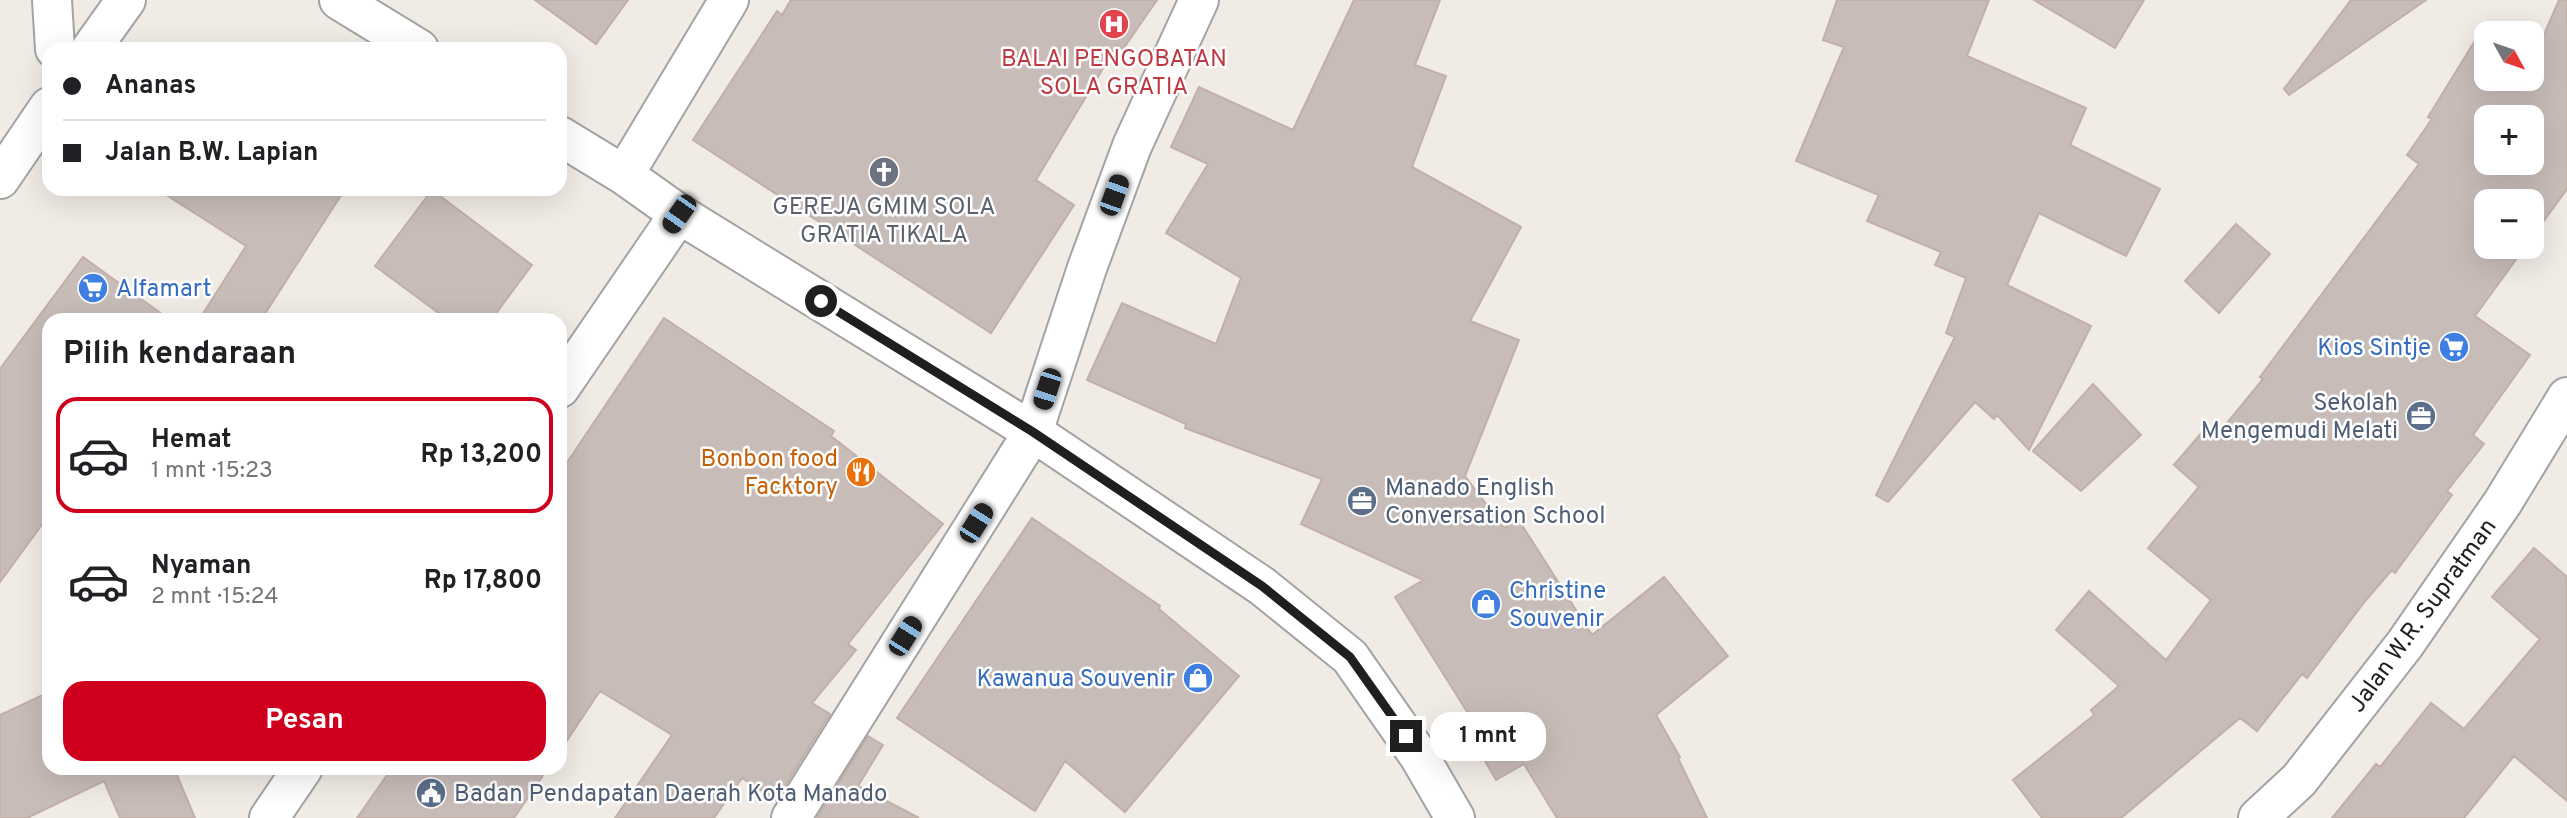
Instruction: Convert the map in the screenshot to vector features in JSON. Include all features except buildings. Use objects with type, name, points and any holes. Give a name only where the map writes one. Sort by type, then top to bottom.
[{"type":"street","points":[[52,0],[55,42]]},
{"type":"street","points":[[96,42],[126,0]]},
{"type":"street","points":[[339,0],[408,42]]},
{"type":"street","points":[[624,175],[729,0]]},
{"type":"street","points":[[791,818],[1033,432],[1087,268],[1132,146],[1199,0]]},
{"type":"street","points":[[0,179],[42,117]]},
{"type":"street","points":[[567,140],[624,175],[679,214],[1033,432],[1262,586],[1350,657],[1419,756],[1455,818]]},
{"type":"street","points":[[567,378],[679,214]]},
{"type":"street","name":"Jalan W.R. Supratman","points":[[2258,818],[2299,780],[2405,644],[2503,502],[2567,397]]},
{"type":"street","points":[[269,818],[298,775]]},
{"type":"place","name":"BALAI PENGOBATAN SOLA GRATIA","points":[[1114,24]]},
{"type":"place","name":"GEREJA GMIM SOLA GRATIA TIKALA","points":[[884,172]]},
{"type":"place","name":"Alfamart","points":[[93,288]]},
{"type":"place","name":"Kios Sintje","points":[[2454,347]]},
{"type":"place","name":"Sekolah Mengemudi Melati","points":[[2421,416]]},
{"type":"place","name":"Bonbon food Facktory","points":[[861,472]]},
{"type":"place","name":"Manado English Conversation School","points":[[1362,501]]},
{"type":"place","name":"Christine Souvenir","points":[[1486,604]]},
{"type":"place","name":"Kawanua Souvenir","points":[[1198,678]]},
{"type":"place","name":"Badan Pendapatan Daerah Kota Manado","points":[[431,793]]},
{"type":"route","points":[[821,301],[1033,432],[1262,586],[1350,657],[1406,736]]}]
